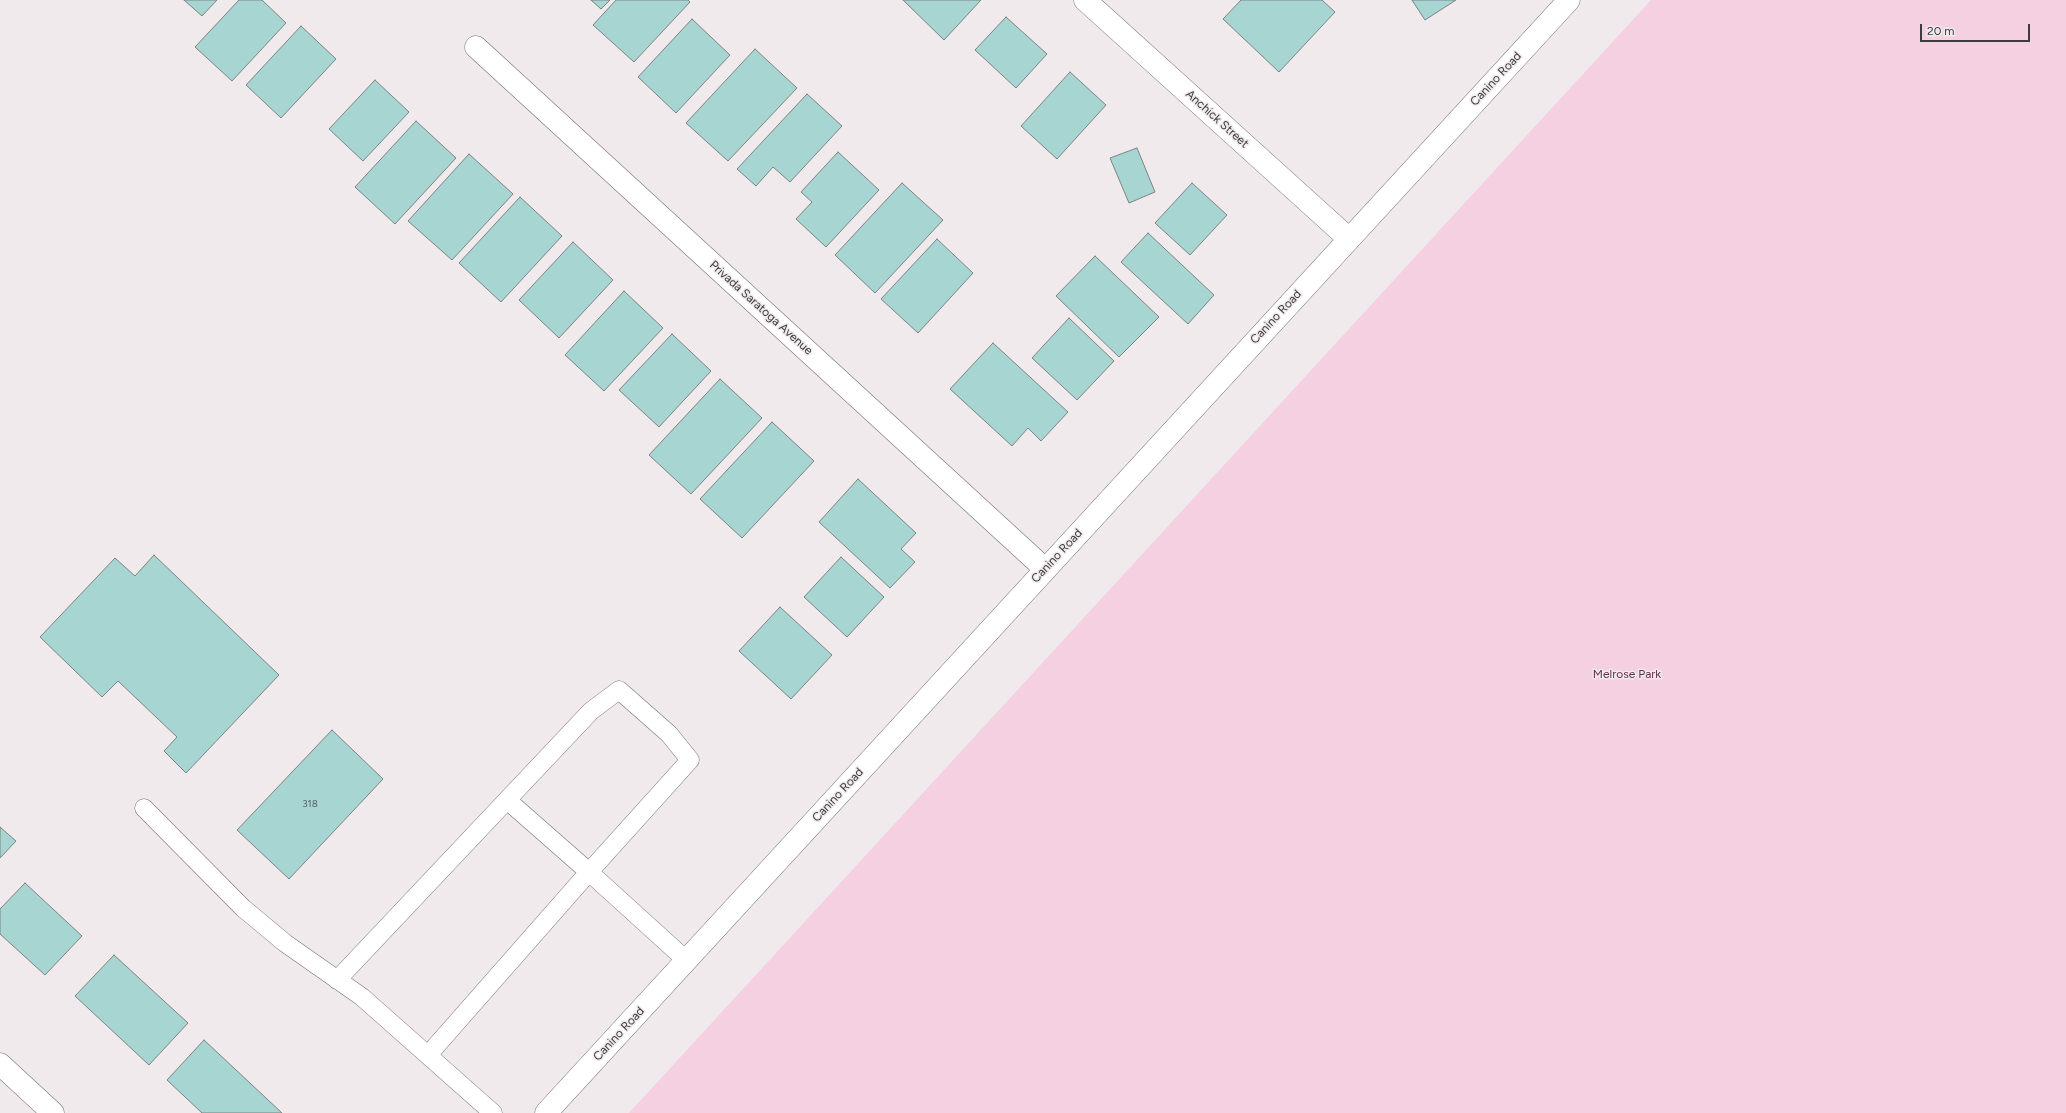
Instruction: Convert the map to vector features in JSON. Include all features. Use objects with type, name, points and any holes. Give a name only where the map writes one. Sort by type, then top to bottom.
[{"type":"street","name":"Anchick Street","points":[[1085,0],[1348,238]]},
{"type":"street","name":"Canino Road","points":[[546,1113],[1348,238],[1569,0]]},
{"type":"street","name":"Privada Saratoga Avenue","points":[[476,48],[1045,569]]},
{"type":"street","points":[[0,1064],[53,1113]]},
{"type":"lane","points":[[337,980],[591,711],[619,690],[669,734],[690,760],[428,1055]]},
{"type":"lane","points":[[507,800],[686,960]]},
{"type":"lane","points":[[144,808],[243,908],[285,943],[362,997],[493,1113]]},
{"type":"green space","name":"Melrose Park","points":[[1651,0],[2066,0],[2066,1113],[629,1113]]},
{"type":"building","points":[[184,0],[217,0],[202,16]]},
{"type":"building","points":[[239,0],[262,0],[286,23],[232,81],[195,47]]},
{"type":"building","points":[[591,0],[610,0],[601,9]]},
{"type":"building","points":[[616,0],[688,0],[690,2],[634,62],[593,25]]},
{"type":"building","points":[[903,0],[981,0],[944,40]]},
{"type":"building","points":[[1241,0],[1322,0],[1335,12],[1279,72],[1223,19]]},
{"type":"building","points":[[1412,0],[1456,0],[1425,20]]},
{"type":"building","points":[[1006,17],[1047,54],[1016,88],[975,50]]},
{"type":"building","points":[[692,19],[730,55],[676,113],[638,77]]},
{"type":"building","points":[[301,26],[336,59],[281,118],[246,85]]},
{"type":"building","points":[[755,49],[797,88],[728,161],[686,123]]},
{"type":"building","points":[[1070,72],[1106,105],[1057,159],[1021,126]]},
{"type":"building","points":[[375,80],[409,112],[363,161],[329,129]]},
{"type":"building","points":[[807,94],[842,126],[790,182],[773,167],[756,186],[737,169]]},
{"type":"building","points":[[416,121],[456,158],[395,224],[355,187]]},
{"type":"building","points":[[1137,148],[1155,192],[1129,203],[1110,158]]},
{"type":"building","points":[[838,152],[879,190],[826,247],[796,219],[812,202],[801,192]]},
{"type":"building","points":[[469,154],[513,194],[452,260],[408,221]]},
{"type":"building","points":[[902,183],[943,220],[875,293],[835,255]]},
{"type":"building","points":[[1192,183],[1227,215],[1190,255],[1155,223]]},
{"type":"building","points":[[520,197],[562,236],[501,302],[459,263]]},
{"type":"building","points":[[1148,233],[1214,295],[1188,324],[1121,262]]},
{"type":"building","points":[[937,239],[973,273],[918,333],[881,299]]},
{"type":"building","points":[[573,242],[613,280],[559,338],[519,300]]},
{"type":"building","points":[[1095,256],[1159,317],[1119,357],[1056,296]]},
{"type":"building","points":[[624,291],[663,328],[604,391],[565,355]]},
{"type":"building","points":[[1069,318],[1114,361],[1077,400],[1032,358]]},
{"type":"building","points":[[672,334],[711,371],[659,427],[619,390]]},
{"type":"building","points":[[993,343],[1068,412],[1041,441],[1028,428],[1012,446],[950,389]]},
{"type":"building","points":[[720,379],[762,418],[691,494],[649,455]]},
{"type":"building","points":[[772,422],[814,461],[742,538],[700,499]]},
{"type":"building","points":[[858,479],[916,533],[901,549],[915,562],[890,588],[819,522]]},
{"type":"building","points":[[154,555],[279,675],[186,773],[164,751],[177,737],[118,681],[102,697],[40,637],[115,558],[135,576]]},
{"type":"building","points":[[841,557],[884,597],[847,637],[804,597]]},
{"type":"building","points":[[780,607],[832,655],[791,699],[739,651]]},
{"type":"building","points":[[332,730],[383,779],[289,879],[237,830]]},
{"type":"building","points":[[0,827],[16,841],[0,858]]},
{"type":"building","points":[[25,883],[82,936],[45,975],[0,934],[0,909]]},
{"type":"building","points":[[114,955],[188,1023],[149,1065],[75,996]]},
{"type":"building","points":[[204,1040],[282,1113],[202,1113],[167,1080]]}]
